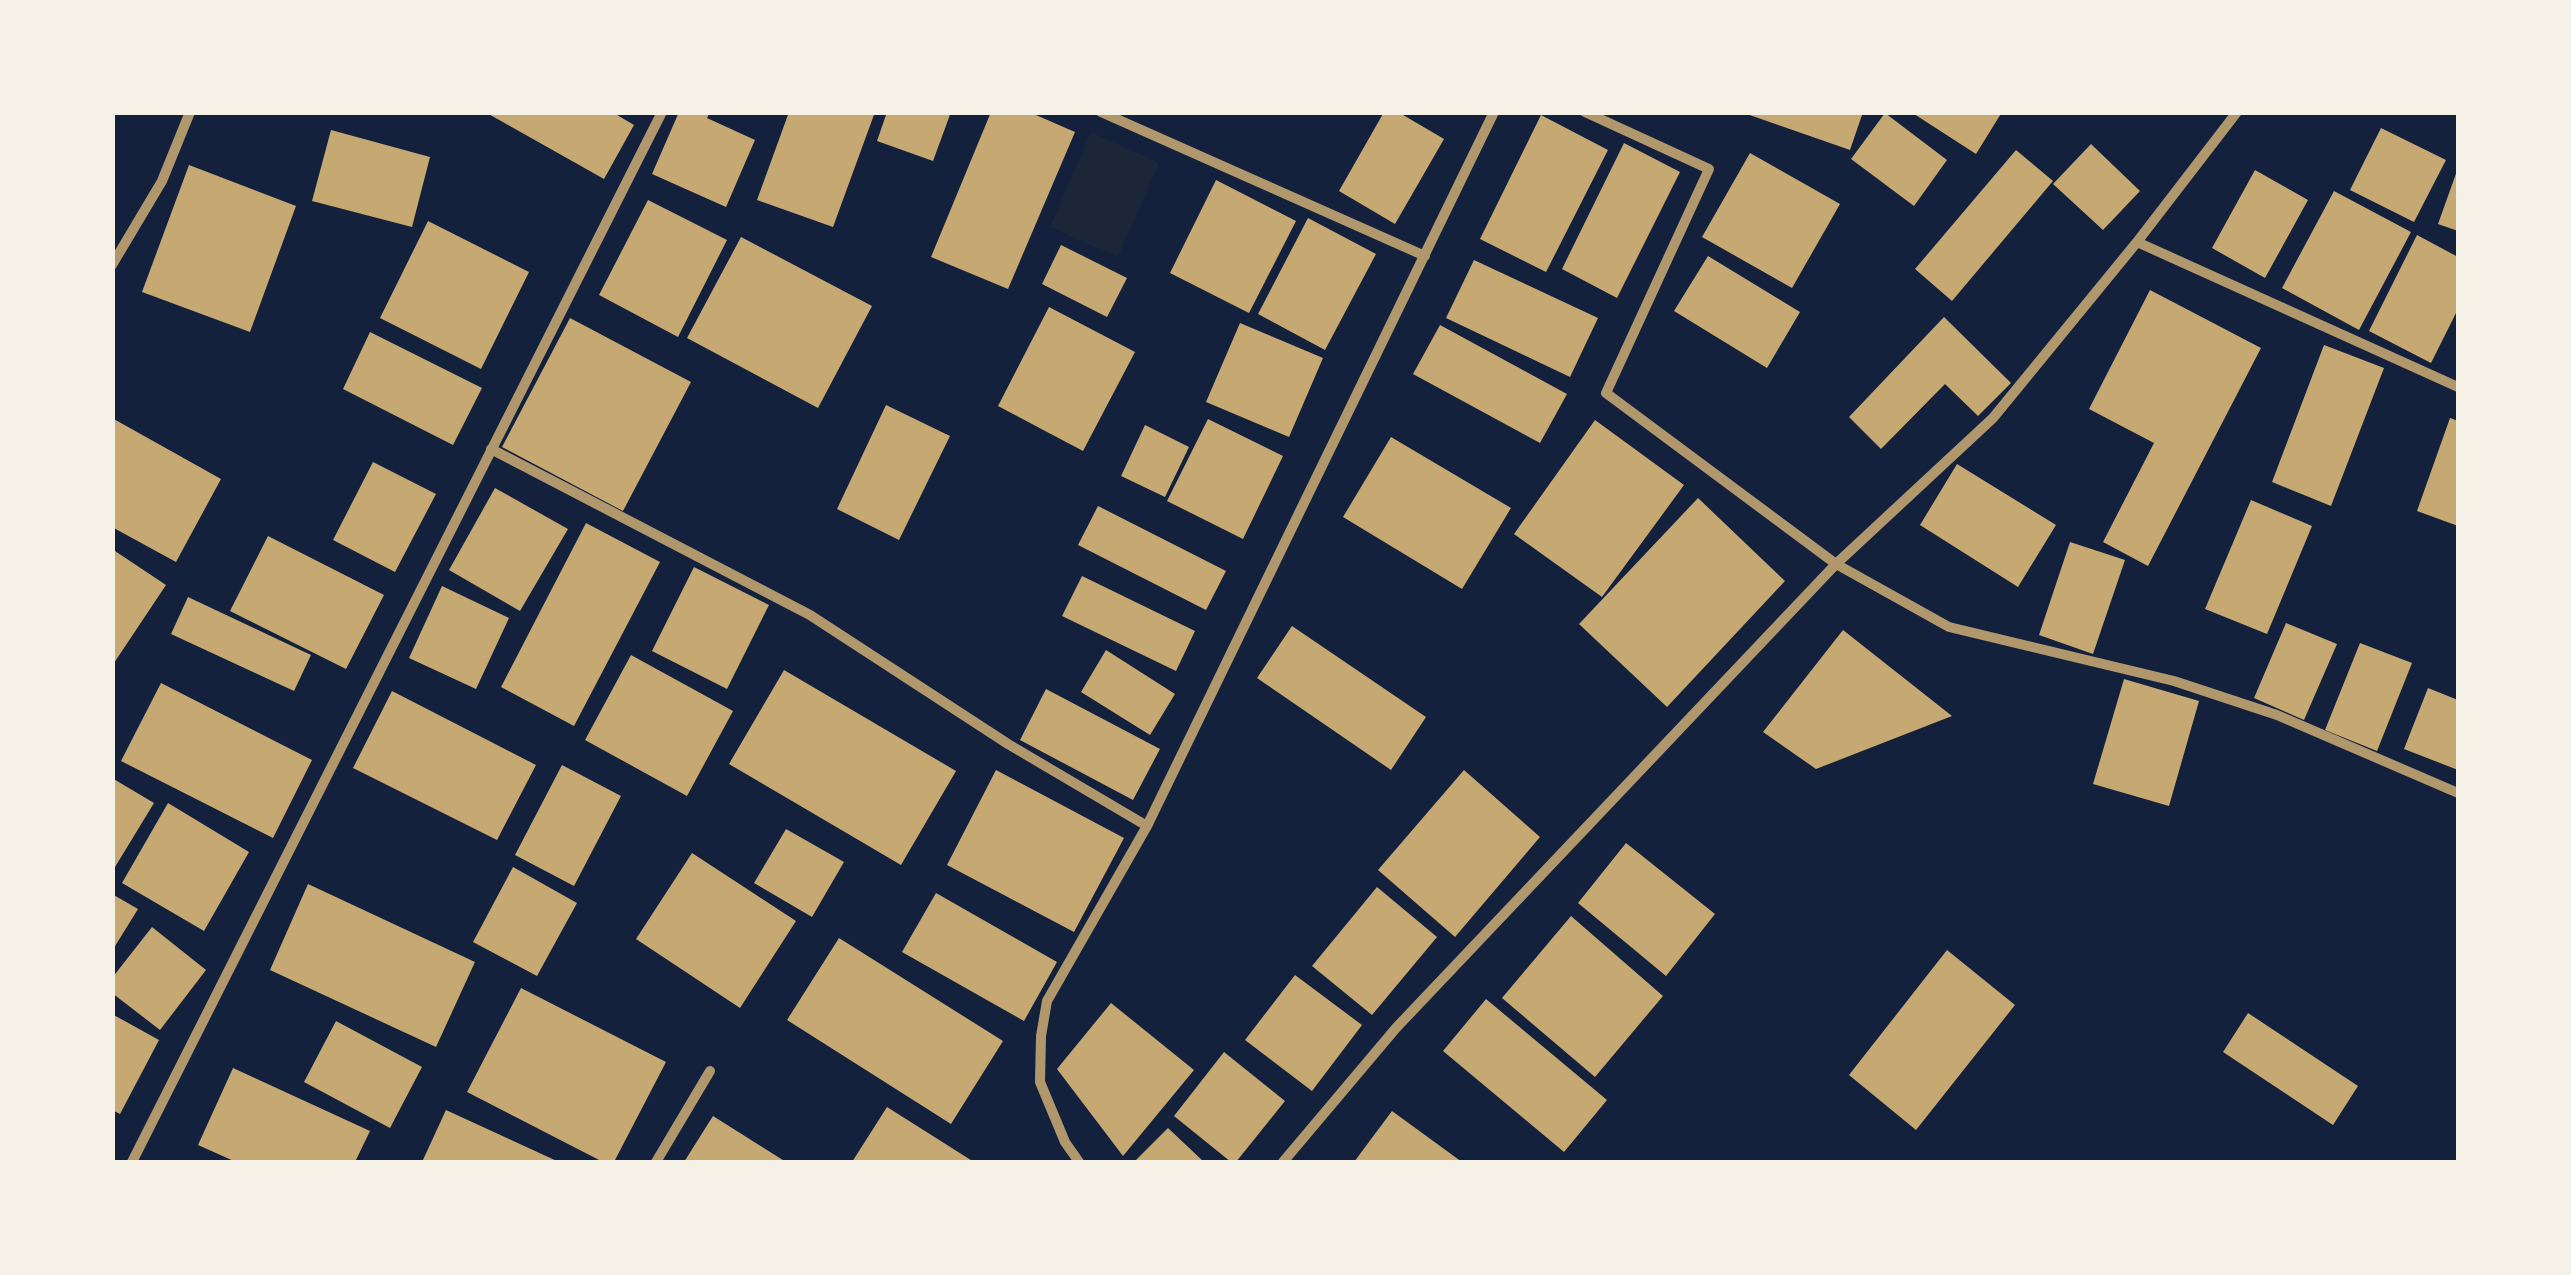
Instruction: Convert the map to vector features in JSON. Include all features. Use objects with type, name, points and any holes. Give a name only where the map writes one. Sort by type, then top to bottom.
[{"type":"street","points":[[112,265],[162,180],[190,112]]},
{"type":"street","points":[[132,1162],[662,112]]},
{"type":"street","points":[[1101,112],[1425,256]]},
{"type":"street","points":[[1080,1162],[1065,1142],[1040,1082],[1047,1001],[1147,826],[1494,112]]},
{"type":"street","points":[[1584,112],[1709,169],[1606,393],[1836,564],[1949,627],[2174,681],[2277,715],[2458,794]]},
{"type":"street","points":[[1283,1162],[1396,1028],[1836,564],[1993,418],[2237,112]]},
{"type":"street","points":[[2137,242],[2458,387]]},
{"type":"street","points":[[491,449],[810,615],[1008,744],[1147,826]]},
{"type":"street","points":[[656,1162],[710,1071]]},
{"type":"shaded area","points":[[1091,132],[1159,163],[1118,257],[1050,227]]},
{"type":"building","points":[[485,112],[612,112],[634,125],[604,179]]},
{"type":"building","points":[[679,112],[710,112],[707,118],[755,140],[726,207],[652,174]]},
{"type":"building","points":[[789,112],[875,112],[833,227],[757,200]]},
{"type":"building","points":[[887,112],[951,112],[933,161],[877,141]]},
{"type":"building","points":[[991,112],[1029,112],[1075,132],[1008,289],[931,257]]},
{"type":"building","points":[[1384,112],[1398,112],[1444,139],[1395,224],[1339,191]]},
{"type":"building","points":[[1741,112],[1863,112],[1850,150]]},
{"type":"building","points":[[1911,112],[2002,112],[1976,154]]},
{"type":"building","points":[[1885,113],[1947,160],[1914,206],[1851,159]]},
{"type":"building","points":[[1541,115],[1608,150],[1546,272],[1480,239]]},
{"type":"building","points":[[2381,128],[2446,160],[2414,222],[2350,190]]},
{"type":"building","points":[[331,130],[430,157],[412,227],[312,201]]},
{"type":"building","points":[[1624,143],[1680,172],[1617,298],[1562,269]]},
{"type":"building","points":[[2091,144],[2140,191],[2103,230],[2053,184]]},
{"type":"building","points":[[2016,150],[2053,181],[1952,301],[1915,269]]},
{"type":"building","points":[[1750,153],[1840,204],[1792,288],[1702,237]]},
{"type":"building","points":[[189,165],[296,206],[250,332],[142,292]]},
{"type":"building","points":[[2458,168],[2458,231],[2438,224]]},
{"type":"building","points":[[2255,170],[2308,200],[2265,278],[2212,248]]},
{"type":"building","points":[[1216,180],[1296,221],[1249,313],[1170,273]]},
{"type":"building","points":[[2334,191],[2411,232],[2359,330],[2282,288]]},
{"type":"building","points":[[648,200],[727,240],[678,337],[599,295]]},
{"type":"building","points":[[1308,218],[1376,254],[1325,350],[1258,314]]},
{"type":"building","points":[[428,221],[529,272],[481,369],[380,318]]},
{"type":"building","points":[[2417,235],[2458,257],[2458,309],[2431,363],[2369,331]]},
{"type":"building","points":[[741,237],[872,306],[818,408],[687,338]]},
{"type":"building","points":[[1061,245],[1127,278],[1107,317],[1042,284]]},
{"type":"building","points":[[1708,256],[1800,312],[1767,368],[1674,311]]},
{"type":"building","points":[[1474,260],[1598,318],[1570,377],[1446,318]]},
{"type":"building","points":[[2150,290],[2261,348],[2148,566],[2103,542],[2154,443],[2089,409]]},
{"type":"building","points":[[1049,307],[1135,352],[1083,451],[998,406]]},
{"type":"building","points":[[1944,317],[2011,383],[1978,416],[1945,384],[1881,449],[1849,417]]},
{"type":"building","points":[[570,318],[691,382],[623,511],[502,447]]},
{"type":"building","points":[[1240,323],[1323,358],[1289,437],[1206,402]]},
{"type":"building","points":[[1440,325],[1567,394],[1540,443],[1413,374]]},
{"type":"building","points":[[370,332],[482,388],[453,445],[343,389]]},
{"type":"building","points":[[2324,345],[2384,368],[2331,506],[2272,482]]},
{"type":"building","points":[[886,405],[950,436],[899,540],[837,509]]},
{"type":"building","points":[[112,418],[221,479],[176,562],[112,527]]},
{"type":"building","points":[[2450,418],[2458,421],[2458,526],[2417,511]]},
{"type":"building","points":[[1208,419],[1283,456],[1243,539],[1167,501]]},
{"type":"building","points":[[1595,420],[1684,485],[1602,597],[1514,534]]},
{"type":"building","points":[[1145,425],[1189,447],[1165,497],[1121,476]]},
{"type":"building","points":[[1391,437],[1511,508],[1462,589],[1343,517]]},
{"type":"building","points":[[373,462],[436,494],[395,572],[333,540]]},
{"type":"building","points":[[1957,464],[2056,525],[2018,587],[1920,525]]},
{"type":"building","points":[[495,488],[568,529],[520,611],[449,570]]},
{"type":"building","points":[[1698,498],[1785,581],[1667,707],[1579,624]]},
{"type":"building","points":[[2251,500],[2312,526],[2267,634],[2205,609]]},
{"type":"building","points":[[1098,506],[1226,571],[1206,610],[1078,545]]},
{"type":"building","points":[[586,523],[660,562],[574,726],[501,687]]},
{"type":"building","points":[[268,536],[384,595],[346,669],[230,611]]},
{"type":"building","points":[[2070,542],[2125,560],[2093,654],[2039,635]]},
{"type":"building","points":[[112,549],[166,585],[112,666]]},
{"type":"building","points":[[694,567],[769,605],[727,689],[652,651]]},
{"type":"building","points":[[1082,576],[1195,631],[1176,671],[1062,616]]},
{"type":"building","points":[[442,586],[509,618],[476,689],[409,658]]},
{"type":"building","points":[[188,597],[311,655],[294,691],[171,634]]},
{"type":"building","points":[[2286,623],[2337,644],[2304,720],[2254,698]]},
{"type":"building","points":[[1292,626],[1426,717],[1391,770],[1257,678]]},
{"type":"building","points":[[1843,630],[1952,716],[1816,769],[1763,732]]},
{"type":"building","points":[[2360,643],[2412,663],[2377,751],[2325,730]]},
{"type":"building","points":[[1106,650],[1175,694],[1150,735],[1081,692]]},
{"type":"building","points":[[631,655],[733,711],[687,796],[585,740]]},
{"type":"building","points":[[784,670],[956,771],[901,865],[729,764]]},
{"type":"building","points":[[2124,679],[2199,701],[2169,806],[2093,784]]},
{"type":"building","points":[[161,683],[312,760],[273,838],[121,761]]},
{"type":"building","points":[[2428,688],[2458,700],[2458,770],[2404,749]]},
{"type":"building","points":[[1046,689],[1160,749],[1133,800],[1020,740]]},
{"type":"building","points":[[392,691],[536,765],[497,840],[353,768]]},
{"type":"building","points":[[562,765],[621,796],[574,886],[515,855]]},
{"type":"building","points":[[996,770],[1124,838],[1074,932],[947,865]]},
{"type":"building","points":[[1464,770],[1540,837],[1455,937],[1378,870]]},
{"type":"building","points":[[112,778],[154,803],[112,872]]},
{"type":"building","points":[[168,803],[249,852],[204,931],[122,883]]},
{"type":"building","points":[[786,829],[844,862],[812,917],[754,883]]},
{"type":"building","points":[[1626,843],[1715,914],[1666,976],[1578,903]]},
{"type":"building","points":[[692,853],[796,921],[740,1008],[636,939]]},
{"type":"building","points":[[513,867],[577,903],[537,976],[473,942]]},
{"type":"building","points":[[308,884],[475,962],[436,1047],[270,970]]},
{"type":"building","points":[[1377,887],[1437,937],[1372,1015],[1312,966]]},
{"type":"building","points":[[936,893],[1057,962],[1024,1021],[902,952]]},
{"type":"building","points":[[112,894],[138,909],[112,951]]},
{"type":"building","points":[[1571,916],[1663,996],[1595,1077],[1502,998]]},
{"type":"building","points":[[152,927],[206,970],[160,1030],[112,993],[112,978]]},
{"type":"building","points":[[839,938],[1003,1041],[951,1124],[787,1020]]},
{"type":"building","points":[[1947,950],[2015,1005],[1916,1130],[1849,1075]]},
{"type":"building","points":[[1295,975],[1362,1025],[1312,1091],[1245,1040]]},
{"type":"building","points":[[521,988],[666,1062],[614,1162],[603,1162],[467,1092]]},
{"type":"building","points":[[1486,999],[1607,1100],[1564,1152],[1443,1051]]},
{"type":"building","points":[[1111,1003],[1194,1070],[1123,1156],[1057,1069]]},
{"type":"building","points":[[2248,1013],[2358,1086],[2333,1125],[2223,1052]]},
{"type":"building","points":[[112,1014],[159,1040],[120,1114],[112,1110]]},
{"type":"building","points":[[336,1021],[422,1067],[390,1128],[304,1082]]},
{"type":"building","points":[[1224,1052],[1285,1101],[1236,1162],[1174,1116]]},
{"type":"building","points":[[233,1068],[370,1131],[355,1162],[236,1162],[198,1145]]},
{"type":"building","points":[[887,1107],[974,1162],[852,1162]]},
{"type":"building","points":[[446,1110],[559,1162],[422,1162]]},
{"type":"building","points":[[1392,1111],[1462,1162],[1354,1162]]},
{"type":"building","points":[[713,1116],[786,1162],[684,1162]]},
{"type":"building","points":[[1168,1128],[1204,1162],[1134,1162]]}]
